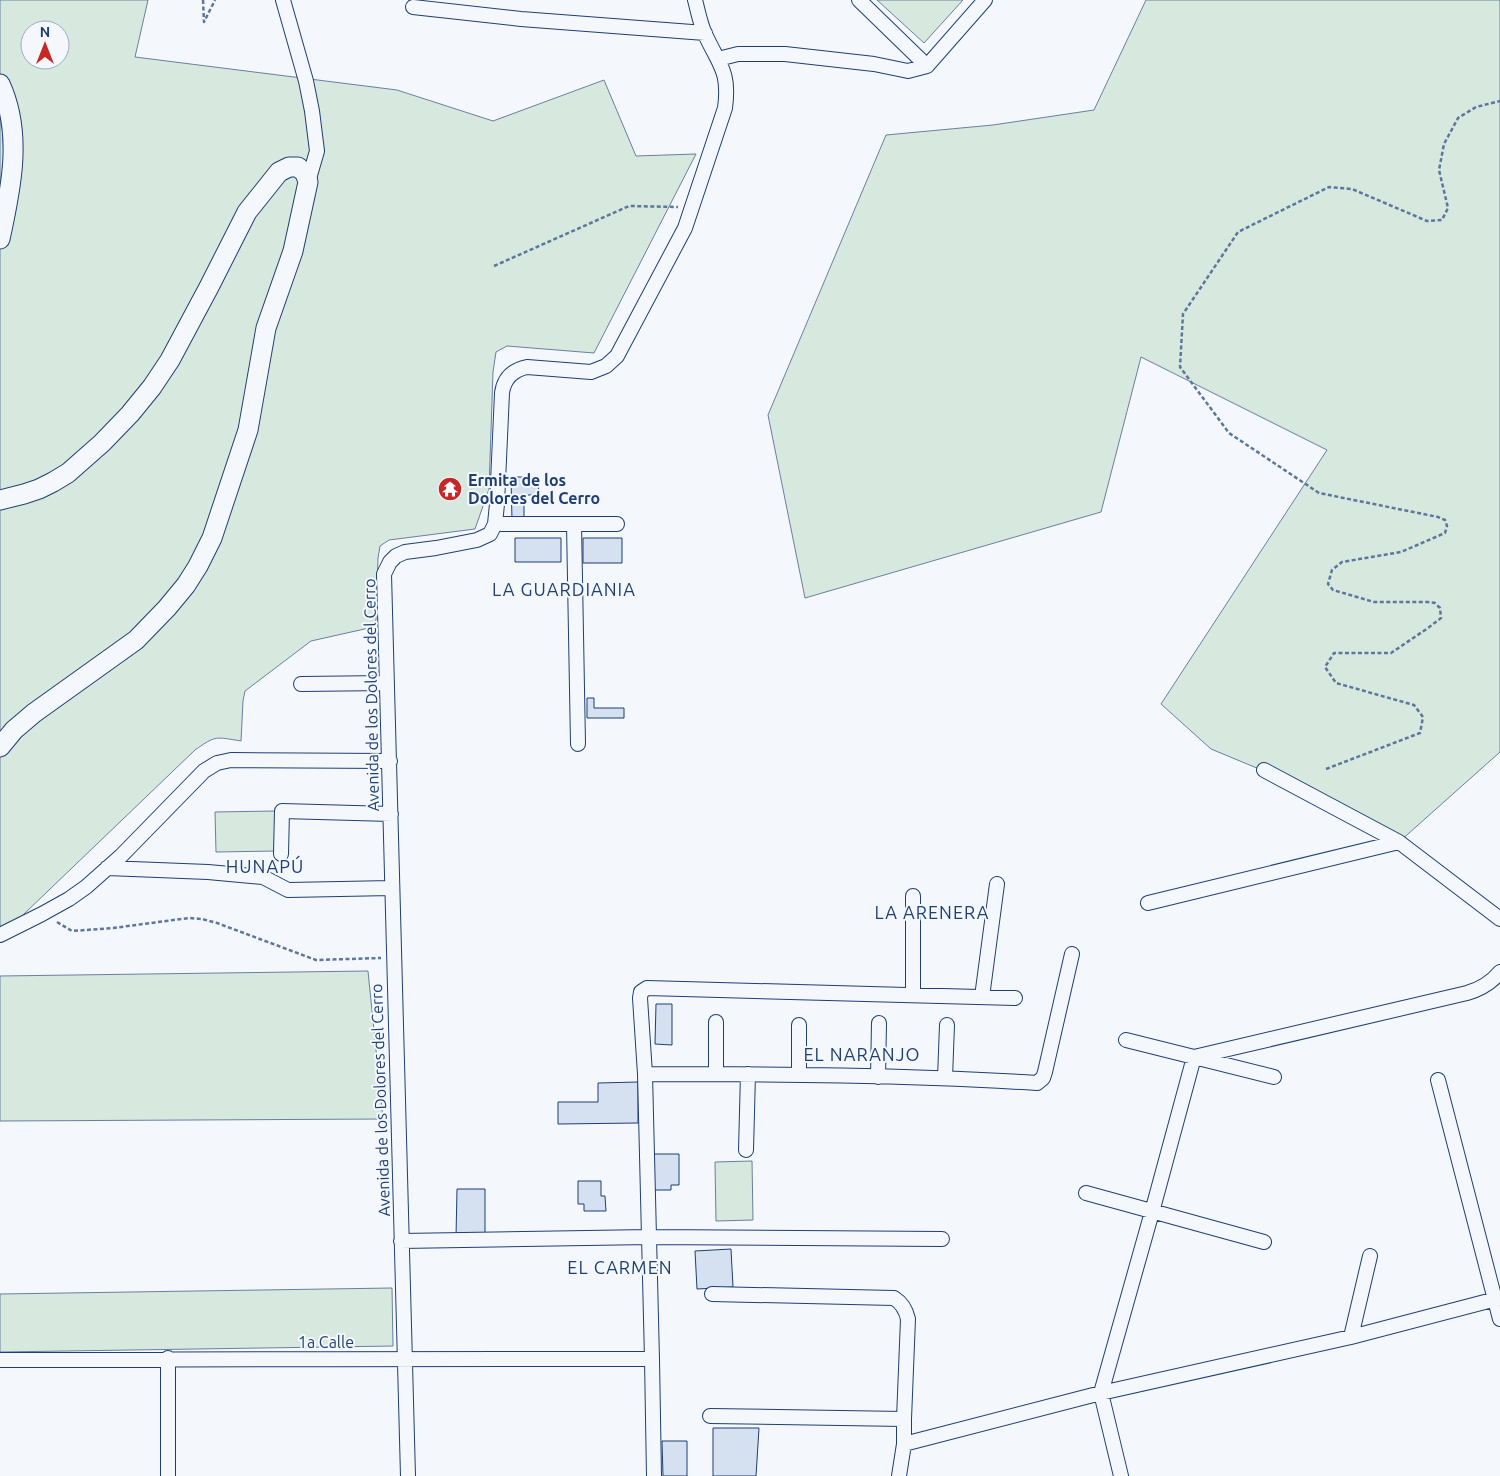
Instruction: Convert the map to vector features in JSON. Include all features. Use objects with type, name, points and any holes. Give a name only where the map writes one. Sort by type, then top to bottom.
[{"type":"street","points":[[617,524],[495,524],[502,393],[506,380],[515,371],[527,367],[591,372],[612,362],[686,228],[724,108],[727,91],[725,77],[704,33],[695,0]]},
{"type":"street","points":[[859,0],[927,66]]},
{"type":"street","points":[[718,59],[738,54],[785,54],[874,64],[908,71],[927,66],[985,0]]},
{"type":"street","points":[[0,747],[14,730],[34,713],[136,640],[168,608],[186,585],[212,538],[248,430],[266,328],[293,251],[308,182],[317,152],[306,81],[284,1]]},
{"type":"street","points":[[412,7],[521,19],[704,33]]},
{"type":"street","points":[[0,84],[9,110],[12,132],[12,172],[0,239]]},
{"type":"street","points":[[0,500],[24,494],[53,482],[68,472],[102,443],[152,387],[170,360],[247,212],[279,172],[289,167],[298,167],[305,173],[308,182]]},
{"type":"street","name":"Avenida de los Dolores del Cerro","points":[[408,1476],[384,574],[390,562],[396,556],[405,552],[477,540],[490,534],[495,524]]},
{"type":"street","points":[[574,524],[578,744]]},
{"type":"street","points":[[301,684],[387,683]]},
{"type":"street","points":[[0,934],[69,900],[86,888],[162,816],[204,771],[217,763],[231,760],[390,761]]},
{"type":"street","points":[[1264,770],[1398,842],[1500,919]]},
{"type":"street","points":[[281,854],[282,811],[391,814]]},
{"type":"street","points":[[1148,903],[1398,842]]},
{"type":"street","points":[[108,868],[208,872],[264,878],[288,890],[392,888]]},
{"type":"street","points":[[982,997],[996,884]]},
{"type":"street","points":[[913,896],[913,995]]},
{"type":"street","points":[[646,1074],[878,1076],[1037,1083],[1043,1078],[1072,954]]},
{"type":"street","points":[[1194,1057],[1467,993],[1492,981],[1500,972]]},
{"type":"street","points":[[654,1476],[646,1074],[641,992],[647,988],[1015,998]]},
{"type":"street","points":[[716,1022],[716,1074]]},
{"type":"street","points":[[878,1076],[879,1023]]},
{"type":"street","points":[[799,1025],[799,1075]]},
{"type":"street","points":[[945,1078],[947,1025]]},
{"type":"street","points":[[1126,1040],[1274,1077]]},
{"type":"street","points":[[1121,1476],[1101,1393],[1194,1057]]},
{"type":"street","points":[[746,1150],[748,1074]]},
{"type":"street","points":[[1438,1080],[1498,1298],[1500,1319]]},
{"type":"street","points":[[1086,1193],[1264,1242]]},
{"type":"street","points":[[401,1241],[649,1237],[942,1239]]},
{"type":"street","points":[[1351,1337],[1370,1256]]},
{"type":"street","points":[[712,1294],[894,1298],[899,1301],[908,1319],[904,1444],[899,1476]]},
{"type":"street","points":[[904,1444],[1101,1393],[1351,1337],[1498,1298]]},
{"type":"street","points":[[168,1358],[168,1476]]},
{"type":"street","name":"1a Calle","points":[[0,1360],[168,1358],[404,1360],[652,1359]]},
{"type":"street","points":[[710,1416],[904,1419]]},
{"type":"path","points":[[203,0],[204,22],[215,0]]},
{"type":"path","points":[[1326,769],[1420,733],[1423,716],[1414,705],[1336,683],[1325,667],[1334,653],[1391,653],[1441,618],[1440,608],[1436,603],[1374,602],[1333,590],[1328,584],[1332,570],[1342,562],[1401,552],[1445,533],[1447,526],[1445,520],[1438,517],[1319,493],[1229,433],[1180,367],[1183,314],[1238,232],[1330,187],[1352,189],[1427,221],[1442,220],[1448,208],[1439,170],[1444,144],[1458,118],[1476,107],[1500,101]]},
{"type":"path","points":[[494,266],[628,206],[692,208]]},
{"type":"path","points":[[42,914],[72,930],[113,928],[189,918],[202,919],[316,960],[393,958]]},
{"type":"shaded area","points":[[0,0],[148,0],[135,57],[397,90],[493,121],[604,80],[636,156],[696,154],[594,353],[507,346],[496,352],[493,372],[489,489],[475,529],[389,540],[380,546],[376,620],[369,628],[311,641],[245,691],[241,741],[217,738],[195,750],[0,937]]},
{"type":"shaded area","points":[[877,0],[963,0],[924,43]]},
{"type":"shaded area","points":[[1146,0],[1500,0],[1500,752],[1399,842],[1288,781],[1211,749],[1161,704],[1327,450],[1141,357],[1101,512],[805,598],[768,415],[886,135],[993,125],[1094,110]]},
{"type":"shaded area","points":[[276,811],[277,851],[216,852],[215,812]]},
{"type":"shaded area","points":[[368,971],[383,1119],[0,1121],[0,976]]},
{"type":"shaded area","points":[[752,1161],[753,1220],[716,1221],[715,1162]]},
{"type":"shaded area","points":[[392,1288],[393,1346],[0,1352],[0,1294]]},
{"type":"building","points":[[511,477],[538,477],[539,495],[524,495],[524,520],[512,520]]},
{"type":"building","points":[[515,538],[561,538],[561,562],[515,562]]},
{"type":"building","points":[[583,538],[622,538],[622,563],[583,563]]},
{"type":"building","points":[[587,698],[594,698],[594,708],[624,708],[624,718],[587,718]]},
{"type":"building","points":[[656,1004],[672,1004],[672,1045],[655,1044]]},
{"type":"building","points":[[638,1082],[638,1123],[558,1124],[558,1102],[598,1102],[598,1083]]},
{"type":"building","points":[[651,1154],[679,1154],[679,1185],[671,1185],[671,1190],[651,1190]]},
{"type":"building","points":[[578,1181],[601,1181],[601,1196],[605,1196],[606,1211],[584,1211],[584,1204],[578,1204]]},
{"type":"building","points":[[457,1189],[485,1189],[485,1237],[456,1237]]},
{"type":"building","points":[[731,1249],[733,1287],[697,1289],[695,1251]]},
{"type":"building","points":[[713,1428],[759,1428],[756,1476],[713,1476]]},
{"type":"building","points":[[662,1441],[687,1441],[687,1476],[663,1476]]},
{"type":"place","name":"Ermita de los Dolores del Cerro","points":[[450,489]]},
{"type":"district","name":"LA GUARDIANIA","points":[[564,589]]},
{"type":"district","name":"HUNAPÚ","points":[[265,866]]},
{"type":"district","name":"LA ARENERA","points":[[932,912]]},
{"type":"district","name":"EL NARANJO","points":[[862,1054]]},
{"type":"district","name":"EL CARMEN","points":[[620,1267]]}]
